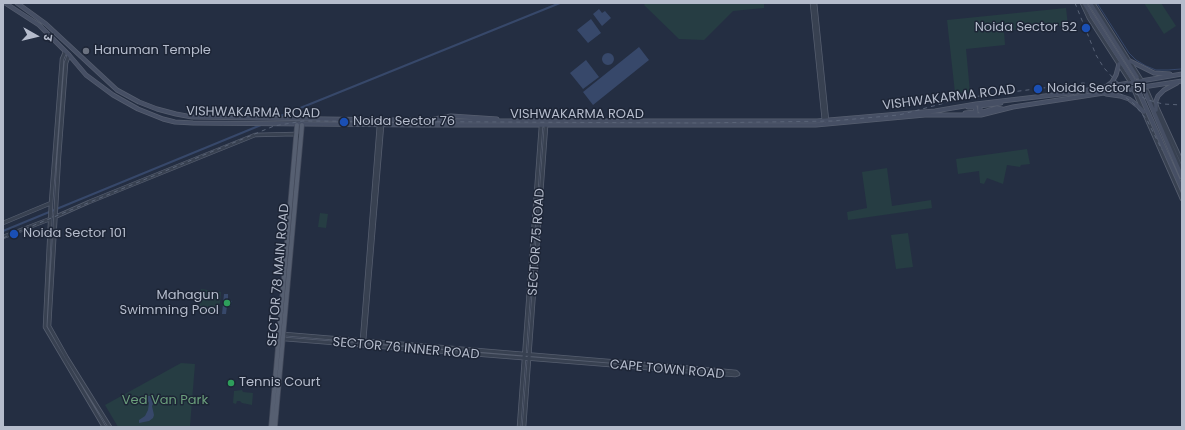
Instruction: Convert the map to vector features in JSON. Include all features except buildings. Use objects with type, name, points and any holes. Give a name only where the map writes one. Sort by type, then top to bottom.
[{"type":"main road","name":"VISHWAKARMA ROAD","points":[[5,3],[39,26],[69,55],[86,75],[125,102],[138,109],[175,122],[285,125],[381,125],[508,122],[825,125],[924,115],[981,115],[1013,106],[1133,88],[1144,88],[1181,81]]},
{"type":"main road","name":"VISHWAKARMA ROAD","points":[[17,3],[46,24],[116,90],[163,111],[192,117],[424,121],[544,126],[734,124]]},
{"type":"main road","points":[[1083,3],[1132,81]]},
{"type":"main road","points":[[1092,3],[1137,78]]},
{"type":"main road","points":[[1130,61],[1154,73],[1176,75]]},
{"type":"main road","points":[[1106,87],[1112,82],[1119,64]]},
{"type":"main road","name":"VISHWAKARMA ROAD","points":[[741,124],[826,121],[946,109],[1070,93],[1132,81],[1142,81],[1182,74]]},
{"type":"main road","points":[[1156,110],[1158,96],[1164,90],[1181,81]]},
{"type":"main road","points":[[1144,88],[1182,177]]},
{"type":"main road","points":[[1139,92],[1176,180],[1182,189]]},
{"type":"main road","points":[[1100,94],[1114,95],[1129,99],[1144,112]]},
{"type":"main road","points":[[1003,101],[1000,104],[980,106],[979,108],[981,112],[997,108],[1003,109]]},
{"type":"main road","points":[[125,102],[125,108]]},
{"type":"main road","points":[[946,109],[950,110],[975,106],[976,108],[976,112],[973,113],[951,113],[946,115]]},
{"type":"main road","points":[[424,121],[451,116],[472,117],[508,122]]},
{"type":"main road","points":[[211,117],[215,121],[211,124]]},
{"type":"main road","points":[[220,124],[217,120],[221,118]]},
{"type":"main road","name":"SECTOR 78 MAIN ROAD","points":[[275,427],[284,337],[297,125]]},
{"type":"main road","name":"SECTOR 78 MAIN ROAD","points":[[271,427],[292,205],[302,125]]},
{"type":"street","points":[[814,3],[826,121]]},
{"type":"street","points":[[1083,3],[1089,18],[1132,81]]},
{"type":"street","points":[[1092,3],[1142,81]]},
{"type":"street","points":[[65,52],[62,59],[51,204],[45,327],[104,427]]},
{"type":"street","points":[[69,55],[66,63],[49,326],[110,427]]},
{"type":"street","points":[[1133,88],[1176,180],[1182,199]]},
{"type":"street","points":[[1144,88],[1156,110],[1182,170]]},
{"type":"street","points":[[1156,103],[1182,162]]},
{"type":"street","points":[[363,341],[381,125]]},
{"type":"street","name":"SECTOR 75 ROAD","points":[[518,427],[541,134],[544,126]]},
{"type":"street","name":"SECTOR 75 ROAD","points":[[524,427],[546,134],[544,126]]},
{"type":"street","points":[[55,217],[255,135],[296,134],[300,137],[301,142]]},
{"type":"street","points":[[541,134],[546,134]]},
{"type":"street","points":[[1178,152],[1182,150]]},
{"type":"street","points":[[3,223],[51,204]]},
{"type":"street","points":[[3,237],[50,219]]},
{"type":"street","name":"SECTOR 76 INNER ROAD","points":[[284,337],[363,341],[524,357]]},
{"type":"street","name":"SECTOR 76 INNER ROAD","points":[[284,337],[529,357]]},
{"type":"street","name":"CAPE TOWN ROAD","points":[[529,357],[705,369],[736,372],[738,374],[735,375],[529,357]]},
{"type":"green space","points":[[646,3],[764,3],[764,8],[733,11],[704,40],[679,39],[644,5]]},
{"type":"green space","points":[[1144,3],[1161,3],[1176,26],[1164,34]]},
{"type":"green space","points":[[1066,8],[1068,25],[1004,31],[1005,45],[966,49],[970,92],[955,93],[947,20]]},
{"type":"green space","points":[[1027,149],[1030,164],[1021,165],[1020,167],[1007,165],[1003,184],[987,178],[984,184],[980,183],[979,171],[958,174],[956,159]]},
{"type":"green space","points":[[887,168],[892,206],[931,200],[932,208],[848,220],[847,212],[867,208],[862,172]]},
{"type":"green space","points":[[320,213],[328,214],[326,228],[318,227]]},
{"type":"green space","points":[[908,233],[913,267],[896,269],[891,235]]},
{"type":"green space","points":[[201,289],[221,292],[220,303],[216,313],[198,311],[196,309],[202,301],[199,297]]},
{"type":"green space","name":"Ved Van Park","points":[[181,363],[195,364],[190,426],[118,427],[105,405]]},
{"type":"green space","points":[[242,390],[243,392],[253,393],[252,405],[242,403],[240,401],[237,401],[236,404],[233,403],[234,391]]},
{"type":"water","points":[[599,9],[602,13],[605,11],[611,18],[602,26],[593,14]]},
{"type":"water","points":[[591,19],[601,33],[588,43],[577,30]]},
{"type":"water","points":[[639,47],[649,60],[593,105],[583,92]]},
{"type":"water","points":[[606,53],[610,53],[614,59],[610,65],[606,65],[602,61],[602,57]]},
{"type":"water","points":[[586,60],[599,77],[583,89],[570,73]]},
{"type":"water","name":"Mahagun Swimming Pool","points":[[224,294],[228,294],[228,300],[232,301],[231,306],[227,306],[226,314],[222,314]]},
{"type":"water","points":[[145,396],[153,396],[156,398],[152,406],[154,415],[149,421],[139,423],[139,420],[145,416],[148,410],[149,403]]},
{"type":"waterway","points":[[278,117],[560,3]]},
{"type":"waterway","points":[[1097,3],[1129,53],[1136,60],[1156,70],[1181,69]]},
{"type":"waterway","points":[[3,231],[261,125]]},
{"type":"railway","points":[[1075,3],[1096,55],[1104,68],[1115,80],[1128,90],[1148,100],[1163,104],[1182,105]]},
{"type":"railway","points":[[3,238],[274,126],[303,121],[699,123],[832,121],[899,115],[964,98],[1083,83],[1108,88],[1121,94],[1133,103],[1147,120],[1162,150]]},
{"type":"place","name":"Noida Sector 52","points":[[1086,28]]},
{"type":"place","name":"Hanuman Temple","points":[[86,51]]},
{"type":"place","name":"Noida Sector 51","points":[[1038,89]]},
{"type":"place","name":"Noida Sector 76","points":[[344,122]]},
{"type":"place","name":"Noida Sector 101","points":[[14,234]]},
{"type":"place","name":"Mahagun Swimming Pool","points":[[227,303]]},
{"type":"place","name":"Tennis Court","points":[[231,383]]}]
